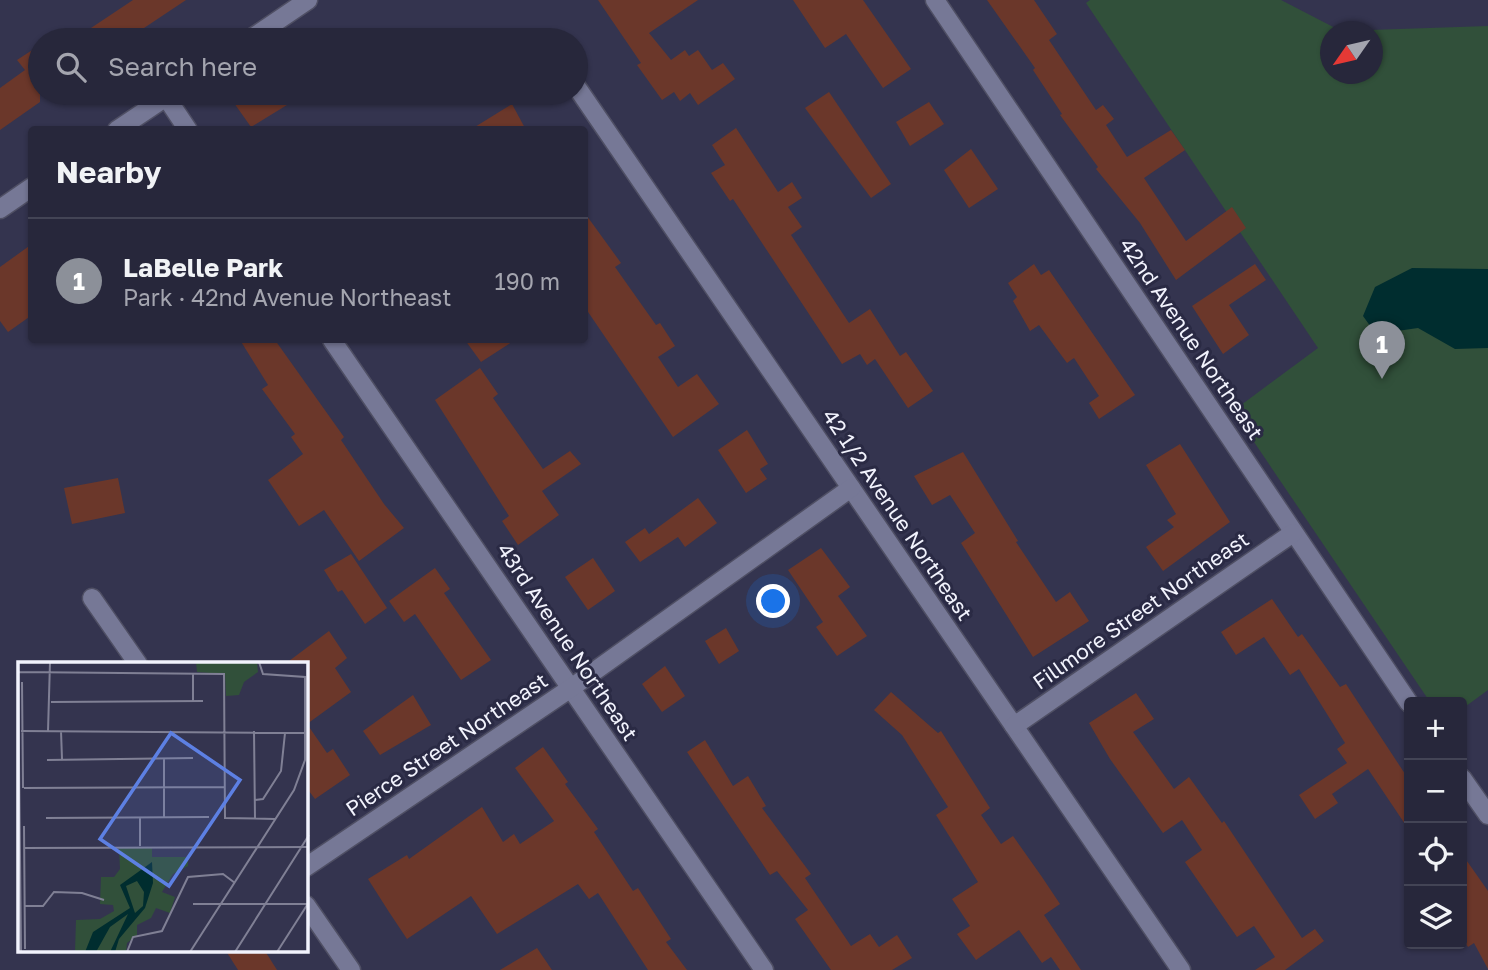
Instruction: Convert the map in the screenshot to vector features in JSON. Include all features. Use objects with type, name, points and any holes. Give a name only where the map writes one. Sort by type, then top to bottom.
[{"type":"street","points":[[267,28],[308,0]]},
{"type":"street","name":"42nd Avenue Northeast","points":[[935,0],[1404,697]]},
{"type":"street","name":"42 1/2 Avenue Northeast","points":[[588,104],[1181,970]]},
{"type":"street","points":[[123,126],[154,105]]},
{"type":"street","points":[[174,105],[186,126]]},
{"type":"street","points":[[0,208],[28,190]]},
{"type":"street","name":"43rd Avenue Northeast","points":[[334,343],[764,970]]},
{"type":"street","name":"Pierce Street Northeast","points":[[308,866],[571,688],[851,488]]},
{"type":"street","name":"Fillmore Street Northeast","points":[[1014,726],[1293,533]]},
{"type":"street","points":[[92,598],[137,662]]},
{"type":"street","points":[[1467,785],[1488,816]]},
{"type":"street","points":[[308,908],[351,970]]},
{"type":"shaded area","points":[[1090,0],[1281,0],[1322,21],[1320,84],[1383,84],[1383,30],[1488,26],[1488,690],[1467,705],[1467,697],[1427,697],[1233,411],[1318,348],[1086,3]]},
{"type":"shaded area","points":[[1412,268],[1488,269],[1488,348],[1455,349],[1418,328],[1376,334],[1363,316],[1375,287]]},
{"type":"building","points":[[133,0],[186,0],[144,28],[91,28]]},
{"type":"building","points":[[598,0],[698,0],[649,33],[671,60],[685,50],[689,56],[698,50],[712,70],[723,63],[735,79],[698,105],[690,93],[680,101],[674,92],[662,100],[637,65],[641,63]]},
{"type":"building","points":[[793,0],[863,0],[911,69],[883,88],[846,34],[825,48]]},
{"type":"building","points":[[987,0],[1034,0],[1057,34],[1049,40],[1096,110],[1103,105],[1114,119],[1106,125],[1127,157],[1171,130],[1185,150],[1144,178],[1186,241],[1232,207],[1246,228],[1176,280],[1140,223],[1096,169],[1098,167],[1060,115],[1062,114],[1033,70],[1035,68]]},
{"type":"building","points":[[28,53],[28,105],[36,105],[0,130],[0,88],[25,70],[17,60]]},
{"type":"building","points":[[829,92],[891,184],[871,198],[805,108]]},
{"type":"building","points":[[929,102],[944,124],[910,146],[896,122]]},
{"type":"building","points":[[235,105],[287,105],[253,126]]},
{"type":"building","points":[[513,105],[524,126],[476,126]]},
{"type":"building","points":[[736,128],[778,192],[792,182],[802,198],[788,207],[802,227],[791,235],[849,323],[870,309],[900,356],[906,352],[933,391],[908,408],[875,359],[867,365],[860,354],[842,364],[733,199],[730,201],[711,173],[725,165],[712,145]]},
{"type":"building","points":[[971,149],[998,189],[969,208],[944,170]]},
{"type":"building","points":[[588,218],[621,263],[615,267],[656,325],[660,323],[675,346],[658,357],[678,387],[697,374],[719,404],[673,437],[588,312]]},
{"type":"building","points":[[28,247],[28,318],[8,332],[0,321],[0,267]]},
{"type":"building","points":[[1034,264],[1041,275],[1049,270],[1135,395],[1099,419],[1089,403],[1099,396],[1074,358],[1067,363],[1039,325],[1030,331],[1013,301],[1017,297],[1008,283]]},
{"type":"building","points":[[1255,264],[1266,280],[1229,305],[1249,335],[1223,354],[1192,306]]},
{"type":"building","points":[[242,343],[277,343],[344,437],[341,440],[384,504],[404,528],[359,561],[324,510],[299,526],[268,480],[303,454],[291,437],[295,434],[262,389],[268,385]]},
{"type":"building","points":[[467,343],[510,343],[481,362]]},
{"type":"building","points":[[480,368],[498,394],[493,398],[543,469],[570,451],[581,464],[542,491],[559,515],[518,545],[502,521],[509,516],[435,400]]},
{"type":"building","points":[[747,430],[768,464],[760,469],[767,479],[746,493],[718,450]]},
{"type":"building","points":[[1180,444],[1230,522],[1163,571],[1146,547],[1174,527],[1167,520],[1176,514],[1146,465]]},
{"type":"building","points":[[963,452],[1018,541],[1016,542],[1056,602],[1070,592],[1089,621],[1033,657],[961,543],[975,533],[950,495],[932,505],[914,476]]},
{"type":"building","points":[[118,478],[125,513],[72,524],[64,488]]},
{"type":"building","points":[[698,498],[717,523],[685,547],[678,537],[640,562],[625,542],[645,528],[649,534]]},
{"type":"building","points":[[821,548],[850,587],[838,596],[867,636],[837,656],[816,627],[823,622],[788,570]]},
{"type":"building","points":[[351,554],[387,608],[365,624],[342,590],[338,592],[324,570]]},
{"type":"building","points":[[593,558],[615,591],[588,610],[565,577]]},
{"type":"building","points":[[435,568],[450,589],[444,593],[491,660],[461,680],[415,614],[404,622],[389,601]]},
{"type":"building","points":[[1272,599],[1298,637],[1302,634],[1340,687],[1346,684],[1404,772],[1404,823],[1368,769],[1332,794],[1338,803],[1315,819],[1299,795],[1347,763],[1337,749],[1345,743],[1299,669],[1290,675],[1264,637],[1236,655],[1221,632]]},
{"type":"building","points":[[726,628],[739,651],[719,664],[705,641]]},
{"type":"building","points":[[329,631],[347,658],[335,668],[351,692],[308,723],[308,662],[288,662]]},
{"type":"building","points":[[665,666],[685,696],[662,712],[642,684]]},
{"type":"building","points":[[891,692],[938,733],[941,731],[990,808],[981,815],[1001,844],[1013,836],[1042,877],[1060,904],[1044,915],[1081,970],[1060,970],[1051,957],[1042,963],[1019,930],[976,960],[957,934],[970,926],[952,899],[978,882],[936,815],[948,807],[902,735],[874,710]]},
{"type":"building","points":[[1136,693],[1154,719],[1133,732],[1174,789],[1189,777],[1222,823],[1224,821],[1302,938],[1315,929],[1324,941],[1285,970],[1255,970],[1275,957],[1254,926],[1237,937],[1185,862],[1202,850],[1182,820],[1163,833],[1110,759],[1089,723]]},
{"type":"building","points":[[413,695],[431,725],[380,755],[363,731]]},
{"type":"building","points":[[308,725],[327,753],[333,749],[350,775],[315,799],[308,790]]},
{"type":"building","points":[[705,740],[733,786],[748,776],[766,806],[762,808],[811,874],[805,878],[851,946],[870,934],[879,947],[897,935],[912,958],[892,970],[831,970],[795,919],[808,910],[777,871],[770,875],[687,752]]},
{"type":"building","points":[[543,747],[568,782],[565,784],[598,829],[594,832],[633,891],[638,888],[671,939],[666,942],[687,970],[648,970],[598,893],[589,899],[578,884],[497,934],[471,896],[407,939],[389,912],[368,879],[407,855],[409,859],[482,807],[503,842],[514,834],[520,844],[554,821],[515,768]]},
{"type":"building","points":[[1467,861],[1488,891],[1488,969],[1474,943],[1468,947]]},
{"type":"building","points":[[537,948],[552,970],[500,970]]},
{"type":"building","points":[[227,953],[266,953],[277,970],[238,970]]},
{"type":"place","name":"LaBelle Park","points":[[1382,379]]}]
